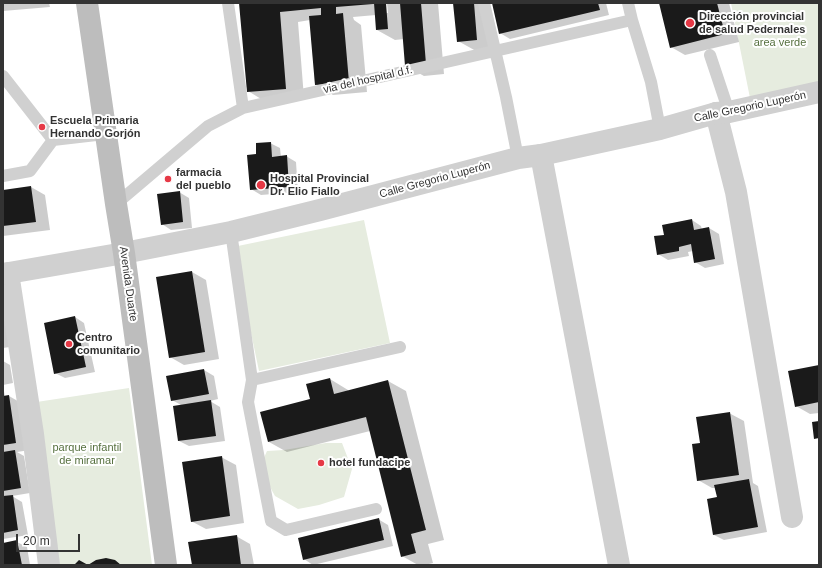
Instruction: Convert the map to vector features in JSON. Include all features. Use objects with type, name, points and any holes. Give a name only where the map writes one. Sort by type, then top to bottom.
[{"type":"main road","name":"Avenida Duarte","points":[[87,3],[124,253],[166,565]]},
{"type":"street","name":"Calle Gregorio Luperón","points":[[6,274],[231,232],[518,158],[541,155],[660,129],[722,113],[819,92]]},
{"type":"street","points":[[722,113],[792,517]]},
{"type":"street","points":[[541,155],[620,565]]},
{"type":"street","points":[[6,274],[33,434],[49,565]]},
{"type":"lane","points":[[228,3],[243,108]]},
{"type":"lane","points":[[484,3],[518,158]]},
{"type":"lane","points":[[628,3],[651,82],[660,129]]},
{"type":"lane","name":"via del hospital d.f.","points":[[116,204],[208,126],[243,108],[632,20]]},
{"type":"lane","points":[[710,55],[722,113]]},
{"type":"lane","points":[[3,76],[53,140]]},
{"type":"lane","points":[[3,176],[30,170],[53,140],[106,134]]},
{"type":"lane","points":[[231,232],[252,380],[248,402],[271,521],[286,530],[376,509]]},
{"type":"lane","points":[[252,380],[400,347]]},
{"type":"green space","name":"area verde","points":[[731,3],[819,3],[819,83],[750,98]]},
{"type":"green space","points":[[364,220],[390,343],[259,371],[233,247]]},
{"type":"green space","name":"parque infantil de miramar","points":[[129,388],[152,565],[53,565],[30,403]]},
{"type":"green space","points":[[326,443],[342,443],[352,469],[344,497],[319,505],[298,509],[275,496],[270,487],[263,460],[267,451],[284,450]]},
{"type":"building","points":[[239,3],[373,3],[336,7],[336,14],[343,13],[349,82],[315,85],[309,16],[321,15],[321,8],[280,12],[286,89],[247,92]]},
{"type":"building","points":[[374,3],[386,3],[388,29],[376,30]]},
{"type":"building","points":[[400,3],[421,3],[426,64],[405,66]]},
{"type":"building","points":[[453,3],[474,3],[477,40],[457,42]]},
{"type":"building","points":[[492,3],[598,3],[600,10],[499,34]]},
{"type":"building","points":[[659,3],[717,3],[725,34],[670,48]]},
{"type":"building","points":[[271,142],[272,157],[287,155],[289,187],[250,190],[247,155],[256,154],[256,143]]},
{"type":"building","points":[[31,186],[36,222],[3,226],[3,190]]},
{"type":"building","points":[[180,191],[183,222],[161,225],[157,194]]},
{"type":"building","points":[[692,219],[694,230],[709,227],[715,259],[694,263],[691,244],[679,247],[679,251],[657,255],[654,236],[664,235],[662,225]]},
{"type":"building","points":[[192,271],[205,352],[169,358],[156,277]]},
{"type":"building","points":[[75,316],[86,367],[54,374],[44,323]]},
{"type":"building","points":[[819,365],[819,402],[795,407],[788,371]]},
{"type":"building","points":[[204,369],[209,394],[171,401],[166,376]]},
{"type":"building","points":[[330,378],[334,394],[388,380],[426,530],[411,534],[416,553],[401,557],[366,417],[268,442],[260,412],[310,399],[306,384]]},
{"type":"building","points":[[9,395],[16,443],[3,445],[3,396]]},
{"type":"building","points":[[211,400],[216,436],[178,441],[173,406]]},
{"type":"building","points":[[730,412],[739,475],[697,481],[692,444],[700,443],[696,417]]},
{"type":"building","points":[[819,421],[819,438],[814,439],[812,422]]},
{"type":"building","points":[[15,450],[21,488],[3,491],[3,452]]},
{"type":"building","points":[[222,456],[230,516],[191,522],[182,462]]},
{"type":"building","points":[[749,479],[758,527],[713,535],[707,499],[717,497],[714,485]]},
{"type":"building","points":[[13,495],[18,530],[3,533],[3,496]]},
{"type":"building","points":[[379,518],[384,540],[303,560],[298,538]]},
{"type":"building","points":[[237,535],[241,565],[192,565],[188,542]]},
{"type":"building","points":[[17,540],[22,565],[3,565],[3,543]]},
{"type":"building","points":[[106,558],[115,560],[121,565],[88,565],[96,560]]},
{"type":"building","points":[[79,560],[88,565],[74,565]]},
{"type":"place","name":"Dirección provincial de salud Pedernales","points":[[690,23]]},
{"type":"place","name":"Escuela Primaria Hernando Gorjón","points":[[42,127]]},
{"type":"place","name":"farmacia del pueblo","points":[[168,179]]},
{"type":"place","name":"Hospital Provincial Dr. Elio Fiallo","points":[[261,185]]},
{"type":"place","name":"Centro comunitario","points":[[69,344]]},
{"type":"place","name":"hotel fundacipe","points":[[321,463]]}]
